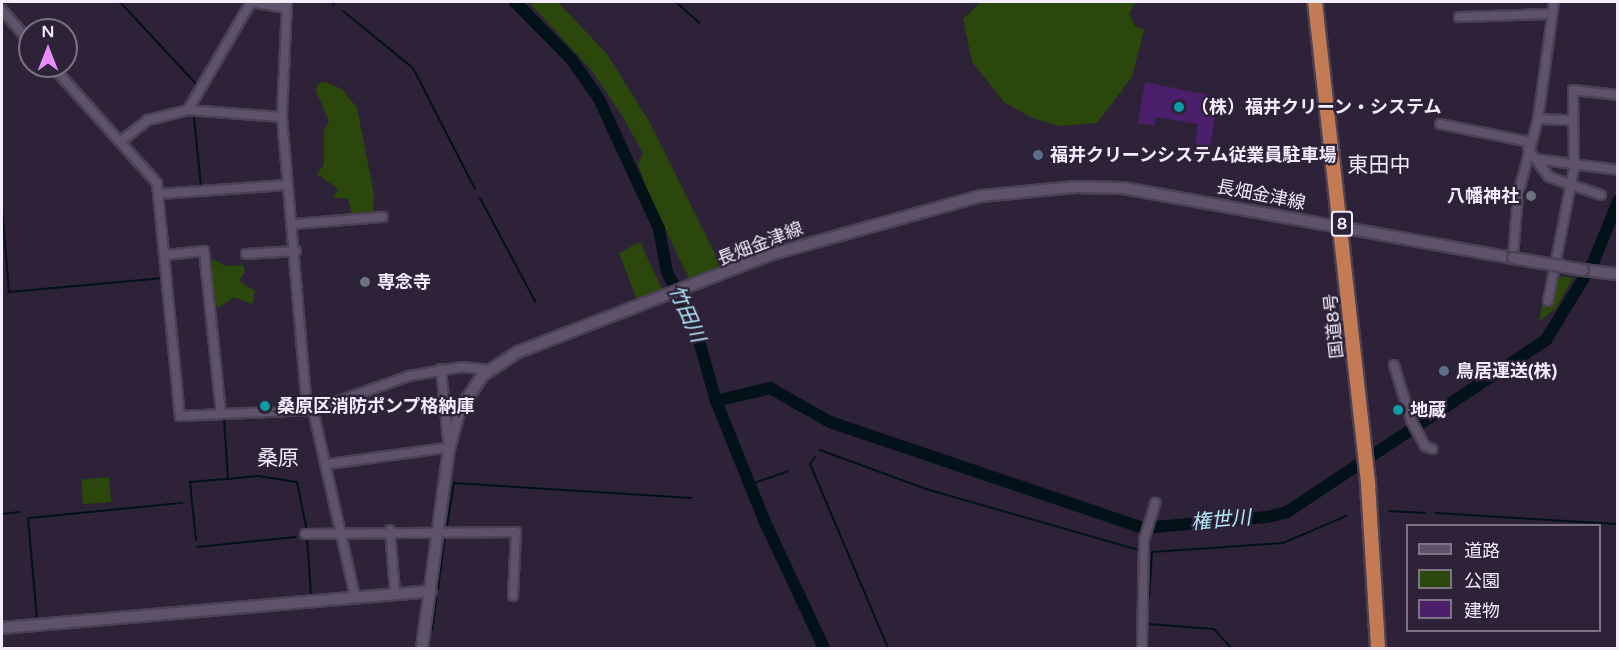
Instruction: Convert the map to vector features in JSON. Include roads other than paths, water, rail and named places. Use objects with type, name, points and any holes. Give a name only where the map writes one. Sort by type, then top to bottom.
[{"type":"highway","name":"国道8号","points":[[1315,2],[1343,227],[1365,447],[1377,648]]},
{"type":"main road","name":"長畑金津線","points":[[422,648],[439,530],[447,448],[460,409],[489,370],[518,352],[835,233],[981,196],[1040,189],[1123,188],[1513,258],[1617,274]]},
{"type":"main road","points":[[2,628],[395,592],[430,591]]},
{"type":"street","points":[[188,110],[251,2],[286,5],[282,117],[286,185],[294,224],[310,409],[329,464],[355,596]]},
{"type":"street","points":[[1513,258],[1529,146],[1538,119],[1550,14],[1554,2]]},
{"type":"street","points":[[2,10],[18,28]]},
{"type":"street","points":[[1459,17],[1550,14]]},
{"type":"street","points":[[63,78],[157,183],[166,255],[180,416],[310,409],[441,369],[489,370]]},
{"type":"street","points":[[1548,301],[1574,168],[1571,120],[1573,90],[1617,95]]},
{"type":"street","points":[[121,141],[148,120],[188,110],[282,117]]},
{"type":"street","points":[[1538,119],[1571,120]]},
{"type":"street","points":[[1440,124],[1529,146],[1549,177],[1601,195]]},
{"type":"street","points":[[1536,159],[1574,168],[1617,170]]},
{"type":"street","points":[[159,194],[286,185]]},
{"type":"street","points":[[294,224],[382,217]]},
{"type":"street","points":[[166,255],[204,251],[221,413]]},
{"type":"street","points":[[246,254],[296,251]]},
{"type":"street","points":[[1394,365],[1411,420],[1428,448]]},
{"type":"street","points":[[329,464],[447,448],[441,369]]},
{"type":"street","points":[[1142,648],[1145,556],[1155,503]]},
{"type":"street","points":[[390,530],[395,592]]},
{"type":"street","points":[[304,534],[390,530],[516,532],[513,596]]},
{"type":"waterway","points":[[120,2],[197,85]]},
{"type":"waterway","name":"竹田川","points":[[515,2],[572,60],[599,99],[659,229],[667,272],[695,326],[716,401],[764,520],[824,648]]},
{"type":"waterway","points":[[676,2],[699,23]]},
{"type":"waterway","points":[[343,11],[413,68],[475,189]]},
{"type":"waterway","points":[[194,118],[201,186]]},
{"type":"waterway","points":[[480,198],[535,301]]},
{"type":"waterway","name":"権世川","points":[[716,401],[770,388],[830,422],[1144,528],[1267,517],[1287,512],[1546,340],[1593,263],[1618,201]]},
{"type":"waterway","points":[[2,207],[9,292],[163,278]]},
{"type":"waterway","points":[[224,418],[228,479],[258,476],[297,482],[307,531]]},
{"type":"waterway","points":[[820,450],[926,489],[1139,550]]},
{"type":"waterway","points":[[815,457],[810,464],[888,648]]},
{"type":"waterway","points":[[751,484],[788,471]]},
{"type":"waterway","points":[[196,540],[190,482],[228,479]]},
{"type":"waterway","points":[[447,526],[454,483],[692,498]]},
{"type":"waterway","points":[[37,620],[28,518],[182,503]]},
{"type":"waterway","points":[[1389,511],[1425,513]]},
{"type":"waterway","points":[[2,514],[20,512]]},
{"type":"waterway","points":[[1436,513],[1618,524]]},
{"type":"waterway","points":[[1149,597],[1152,552],[1283,543],[1346,516]]},
{"type":"waterway","points":[[438,589],[445,534]]},
{"type":"waterway","points":[[307,536],[311,596]]},
{"type":"waterway","points":[[197,547],[295,537]]},
{"type":"waterway","points":[[432,630],[437,596]]},
{"type":"waterway","points":[[1148,609],[1148,624],[1214,629],[1231,648]]},
{"type":"place","name":"（株）福井クリーン・システム","points":[[1179,107]]},
{"type":"place","name":"福井クリーンシステム従業員駐車場","points":[[1038,155]]},
{"type":"place","name":"八幡神社","points":[[1531,196]]},
{"type":"place","name":"専念寺","points":[[365,282]]},
{"type":"place","name":"鳥居運送(株)","points":[[1444,371]]},
{"type":"place","name":"桑原区消防ポンプ格納庫","points":[[265,406]]},
{"type":"place","name":"地蔵","points":[[1398,410]]},
{"type":"district","name":"東田中","points":[[1379,166]]},
{"type":"district","name":"桑原","points":[[278,459]]}]
